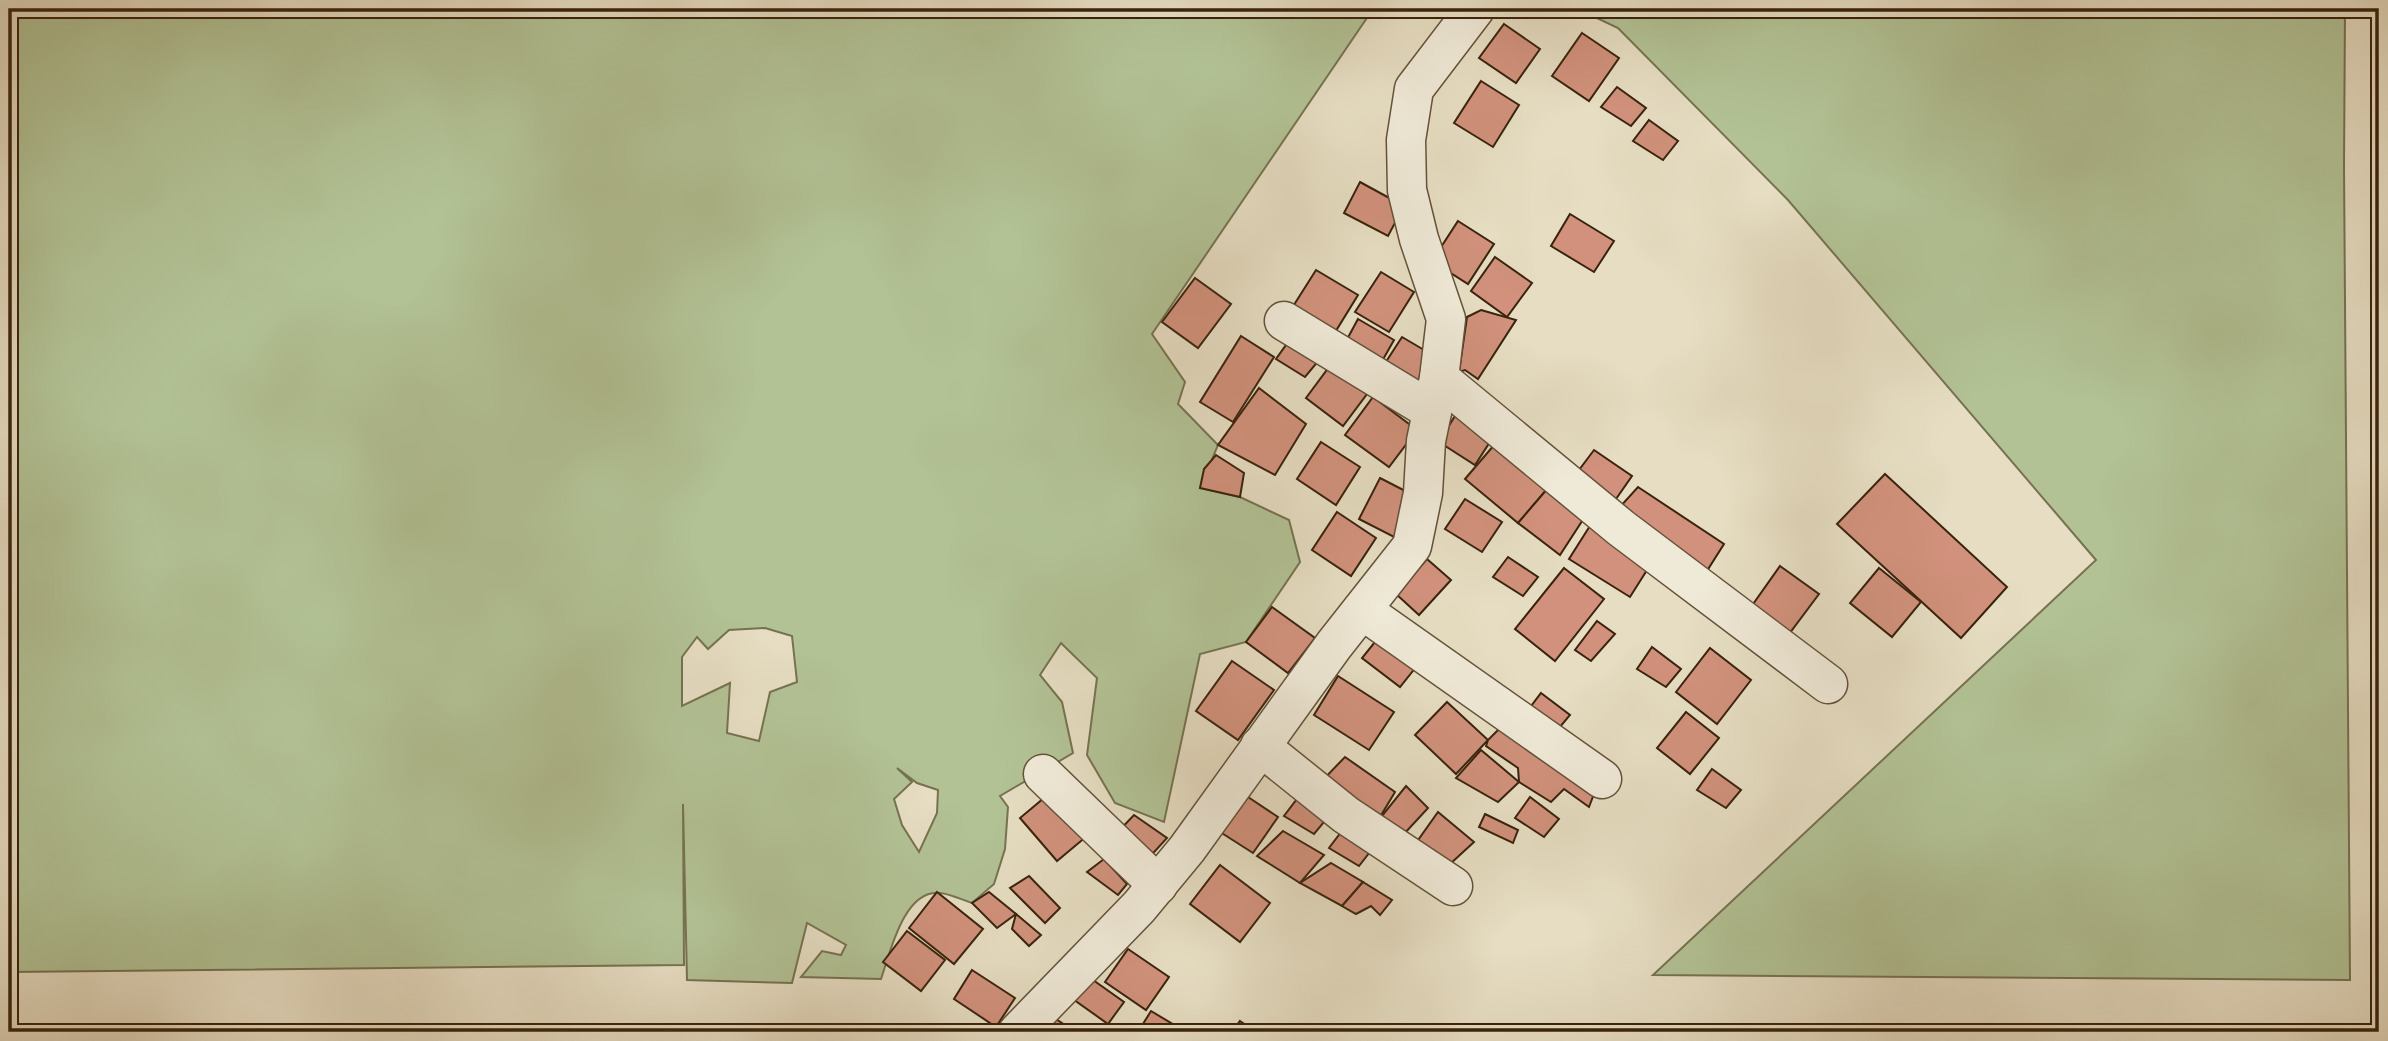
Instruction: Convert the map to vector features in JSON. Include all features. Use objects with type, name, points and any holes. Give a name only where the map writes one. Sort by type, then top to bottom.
[{"type":"street","points":[[1018,1032],[1158,885],[1412,546],[1423,493],[1426,441],[1446,319],[1419,239],[1407,190],[1406,140],[1414,89],[1475,9]]},
{"type":"street","points":[[1284,321],[1435,394],[1621,528],[1828,684]]},
{"type":"street","points":[[1362,610],[1602,779]]},
{"type":"street","points":[[1260,746],[1346,815],[1453,886]]},
{"type":"street","points":[[1043,774],[1158,885]]},
{"type":"green space","points":[[9,9],[1373,9],[1152,334],[1185,382],[1178,404],[1218,445],[1200,488],[1240,497],[1289,520],[1300,562],[1246,642],[1200,654],[1164,822],[1115,803],[1087,755],[1097,678],[1061,643],[1040,675],[1062,702],[1073,753],[1000,796],[1008,807],[1005,849],[994,884],[972,903],[940,893],[927,894],[917,901],[900,925],[881,979],[801,977],[822,951],[841,955],[846,945],[807,923],[792,983],[687,980],[683,804],[684,965],[9,972]],"holes":[[[765,628],[792,636],[797,682],[770,692],[759,741],[727,733],[730,683],[682,706],[682,657],[697,637],[708,649],[729,630]],[[897,768],[917,783],[938,790],[937,813],[919,852],[902,825],[894,799],[912,782]]]},
{"type":"green space","points":[[1578,9],[2345,9],[2350,980],[1653,975],[2096,560],[1788,200],[1618,28]]},
{"type":"building","points":[[1504,24],[1540,49],[1516,83],[1479,58]]},
{"type":"building","points":[[1582,33],[1619,58],[1589,101],[1552,76]]},
{"type":"building","points":[[1481,81],[1519,105],[1493,147],[1454,123]]},
{"type":"building","points":[[1617,87],[1646,108],[1631,126],[1601,107]]},
{"type":"building","points":[[1649,120],[1678,141],[1663,160],[1633,141]]},
{"type":"building","points":[[1360,182],[1404,206],[1388,236],[1344,213]]},
{"type":"building","points":[[1570,214],[1614,241],[1594,272],[1551,246]]},
{"type":"building","points":[[1458,221],[1494,244],[1468,284],[1432,261]]},
{"type":"building","points":[[1495,257],[1532,283],[1507,317],[1471,291]]},
{"type":"building","points":[[1316,270],[1358,295],[1334,334],[1292,308]]},
{"type":"building","points":[[1381,272],[1414,292],[1389,332],[1355,312]]},
{"type":"building","points":[[1195,278],[1231,304],[1198,348],[1162,322]]},
{"type":"building","points":[[1481,310],[1516,320],[1478,379],[1465,370],[1459,372],[1467,317]]},
{"type":"building","points":[[1358,319],[1394,340],[1381,363],[1345,343]]},
{"type":"building","points":[[1241,336],[1274,357],[1233,422],[1200,402]]},
{"type":"building","points":[[1402,337],[1436,357],[1416,389],[1382,368]]},
{"type":"building","points":[[1291,338],[1320,359],[1305,377],[1276,359]]},
{"type":"building","points":[[1335,359],[1373,386],[1343,426],[1306,398]]},
{"type":"building","points":[[1259,388],[1306,424],[1275,475],[1218,445]]},
{"type":"building","points":[[1373,397],[1417,430],[1389,467],[1345,435]]},
{"type":"building","points":[[1458,411],[1495,434],[1475,465],[1439,442]]},
{"type":"building","points":[[1321,442],[1360,467],[1336,505],[1297,479]]},
{"type":"building","points":[[1495,444],[1548,488],[1518,523],[1465,479]]},
{"type":"building","points":[[1594,450],[1632,476],[1609,509],[1570,482]]},
{"type":"building","points":[[1216,455],[1244,473],[1240,497],[1200,488],[1204,469]]},
{"type":"building","points":[[1885,474],[2007,587],[1961,638],[1837,524]]},
{"type":"building","points":[[1380,478],[1417,497],[1396,538],[1359,519]]},
{"type":"building","points":[[1638,487],[1724,544],[1705,574],[1618,509]]},
{"type":"building","points":[[1548,488],[1586,515],[1560,555],[1518,523]]},
{"type":"building","points":[[1465,499],[1502,522],[1482,552],[1445,529]]},
{"type":"building","points":[[1337,512],[1376,538],[1351,576],[1312,550]]},
{"type":"building","points":[[1593,521],[1654,559],[1630,597],[1569,559]]},
{"type":"building","points":[[1508,557],[1538,577],[1523,596],[1493,577]]},
{"type":"building","points":[[1427,559],[1451,580],[1419,615],[1396,594]]},
{"type":"building","points":[[1780,566],[1819,594],[1789,634],[1751,607]]},
{"type":"building","points":[[1564,568],[1604,599],[1555,661],[1515,629]]},
{"type":"building","points":[[1879,568],[1921,602],[1892,637],[1850,603]]},
{"type":"building","points":[[1272,607],[1315,638],[1288,673],[1246,642]]},
{"type":"building","points":[[1597,621],[1615,634],[1591,661],[1575,650]]},
{"type":"building","points":[[1383,632],[1420,662],[1400,687],[1362,658]]},
{"type":"building","points":[[1652,647],[1681,669],[1666,687],[1637,669]]},
{"type":"building","points":[[1710,648],[1751,680],[1717,724],[1676,692]]},
{"type":"building","points":[[1232,661],[1274,690],[1238,740],[1196,711]]},
{"type":"building","points":[[1338,676],[1394,712],[1369,750],[1314,715]]},
{"type":"building","points":[[1541,693],[1570,715],[1555,733],[1525,714]]},
{"type":"building","points":[[1447,702],[1488,740],[1456,774],[1415,735]]},
{"type":"building","points":[[1686,712],[1719,738],[1690,774],[1657,748]]},
{"type":"building","points":[[1504,724],[1597,786],[1589,807],[1564,789],[1551,802],[1519,782],[1518,768],[1486,746],[1488,740]]},
{"type":"building","points":[[1481,750],[1519,782],[1498,802],[1456,778]]},
{"type":"building","points":[[1345,757],[1395,792],[1377,822],[1318,785]]},
{"type":"building","points":[[1712,769],[1741,790],[1726,808],[1697,790]]},
{"type":"building","points":[[1406,786],[1428,808],[1404,834],[1377,822]]},
{"type":"building","points":[[1050,793],[1087,836],[1057,861],[1020,818]]},
{"type":"building","points":[[1242,793],[1278,817],[1253,853],[1217,830]]},
{"type":"building","points":[[1300,795],[1329,816],[1314,834],[1284,816]]},
{"type":"building","points":[[1530,797],[1559,819],[1544,837],[1515,818]]},
{"type":"building","points":[[1438,812],[1474,842],[1449,865],[1416,843]]},
{"type":"building","points":[[1485,814],[1518,830],[1513,843],[1479,827]]},
{"type":"building","points":[[1134,815],[1167,838],[1146,861],[1114,836]]},
{"type":"building","points":[[1345,827],[1373,848],[1359,866],[1329,848]]},
{"type":"building","points":[[1283,831],[1324,855],[1300,883],[1257,856]]},
{"type":"building","points":[[1104,859],[1127,884],[1118,895],[1087,872]]},
{"type":"building","points":[[1331,863],[1363,882],[1342,906],[1300,883]]},
{"type":"building","points":[[1220,865],[1270,903],[1240,942],[1190,904]]},
{"type":"building","points":[[1029,876],[1060,908],[1045,923],[1010,888]]},
{"type":"building","points":[[1363,882],[1392,900],[1380,915],[1371,906],[1356,914],[1342,906]]},
{"type":"building","points":[[937,892],[983,929],[954,964],[909,928]]},
{"type":"building","points":[[989,892],[1016,914],[997,928],[972,903]]},
{"type":"building","points":[[1016,914],[1041,935],[1029,946],[1012,929]]},
{"type":"building","points":[[907,931],[945,960],[921,991],[883,962]]},
{"type":"building","points":[[1128,949],[1169,977],[1146,1010],[1105,982]]},
{"type":"building","points":[[972,970],[1015,998],[996,1027],[954,999]]},
{"type":"building","points":[[1086,975],[1124,1002],[1108,1024],[1070,997]]},
{"type":"building","points":[[1151,1011],[1186,1032],[1138,1032]]},
{"type":"building","points":[[1051,1016],[1076,1032],[1040,1032]]},
{"type":"building","points":[[1240,1021],[1256,1032],[1232,1032]]}]
